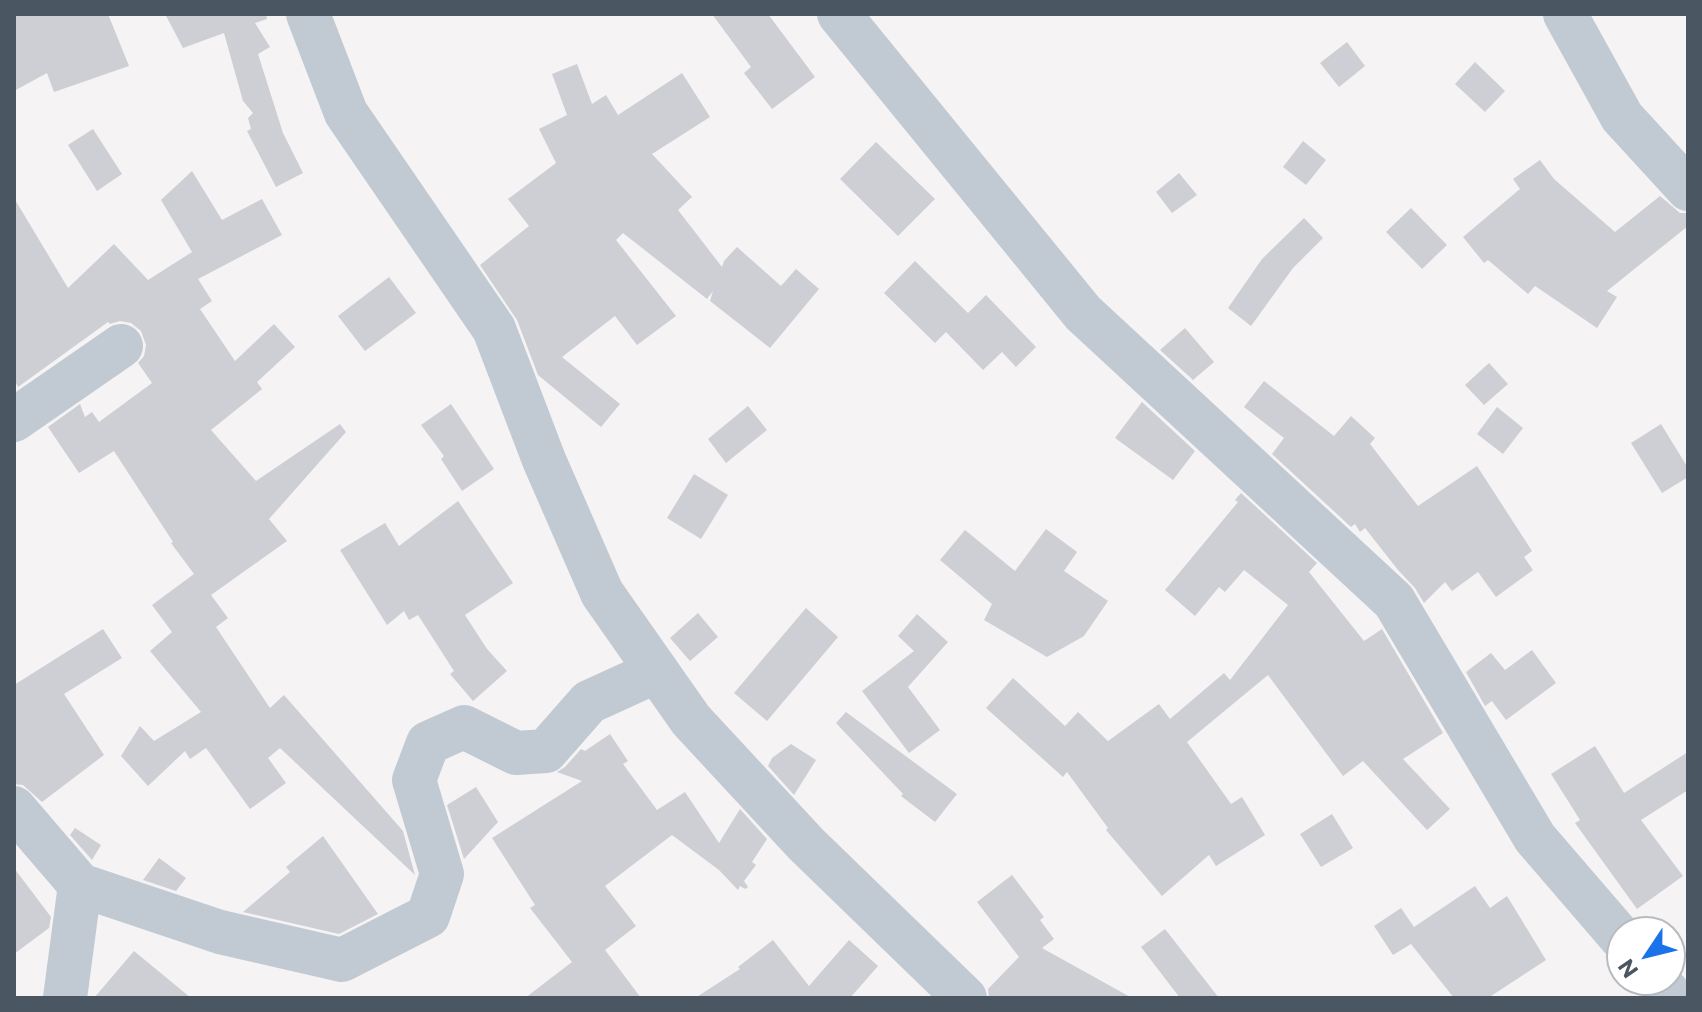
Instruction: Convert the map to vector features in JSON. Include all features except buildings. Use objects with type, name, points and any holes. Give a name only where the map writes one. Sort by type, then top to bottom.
[{"type":"street","points":[[308,14],[346,113],[494,329],[544,460],[602,593],[691,720],[806,844],[965,998]]},
{"type":"street","points":[[839,14],[1083,313],[1394,601],[1535,838],[1606,920]]},
{"type":"street","points":[[1565,14],[1622,117],[1688,189]]},
{"type":"street","points":[[14,420],[121,346]]},
{"type":"street","points":[[14,808],[80,885],[220,932],[342,960],[428,916],[442,874],[414,780],[428,743],[464,727],[516,753],[546,751],[589,702],[657,671]]},
{"type":"street","points":[[65,998],[80,885]]}]
